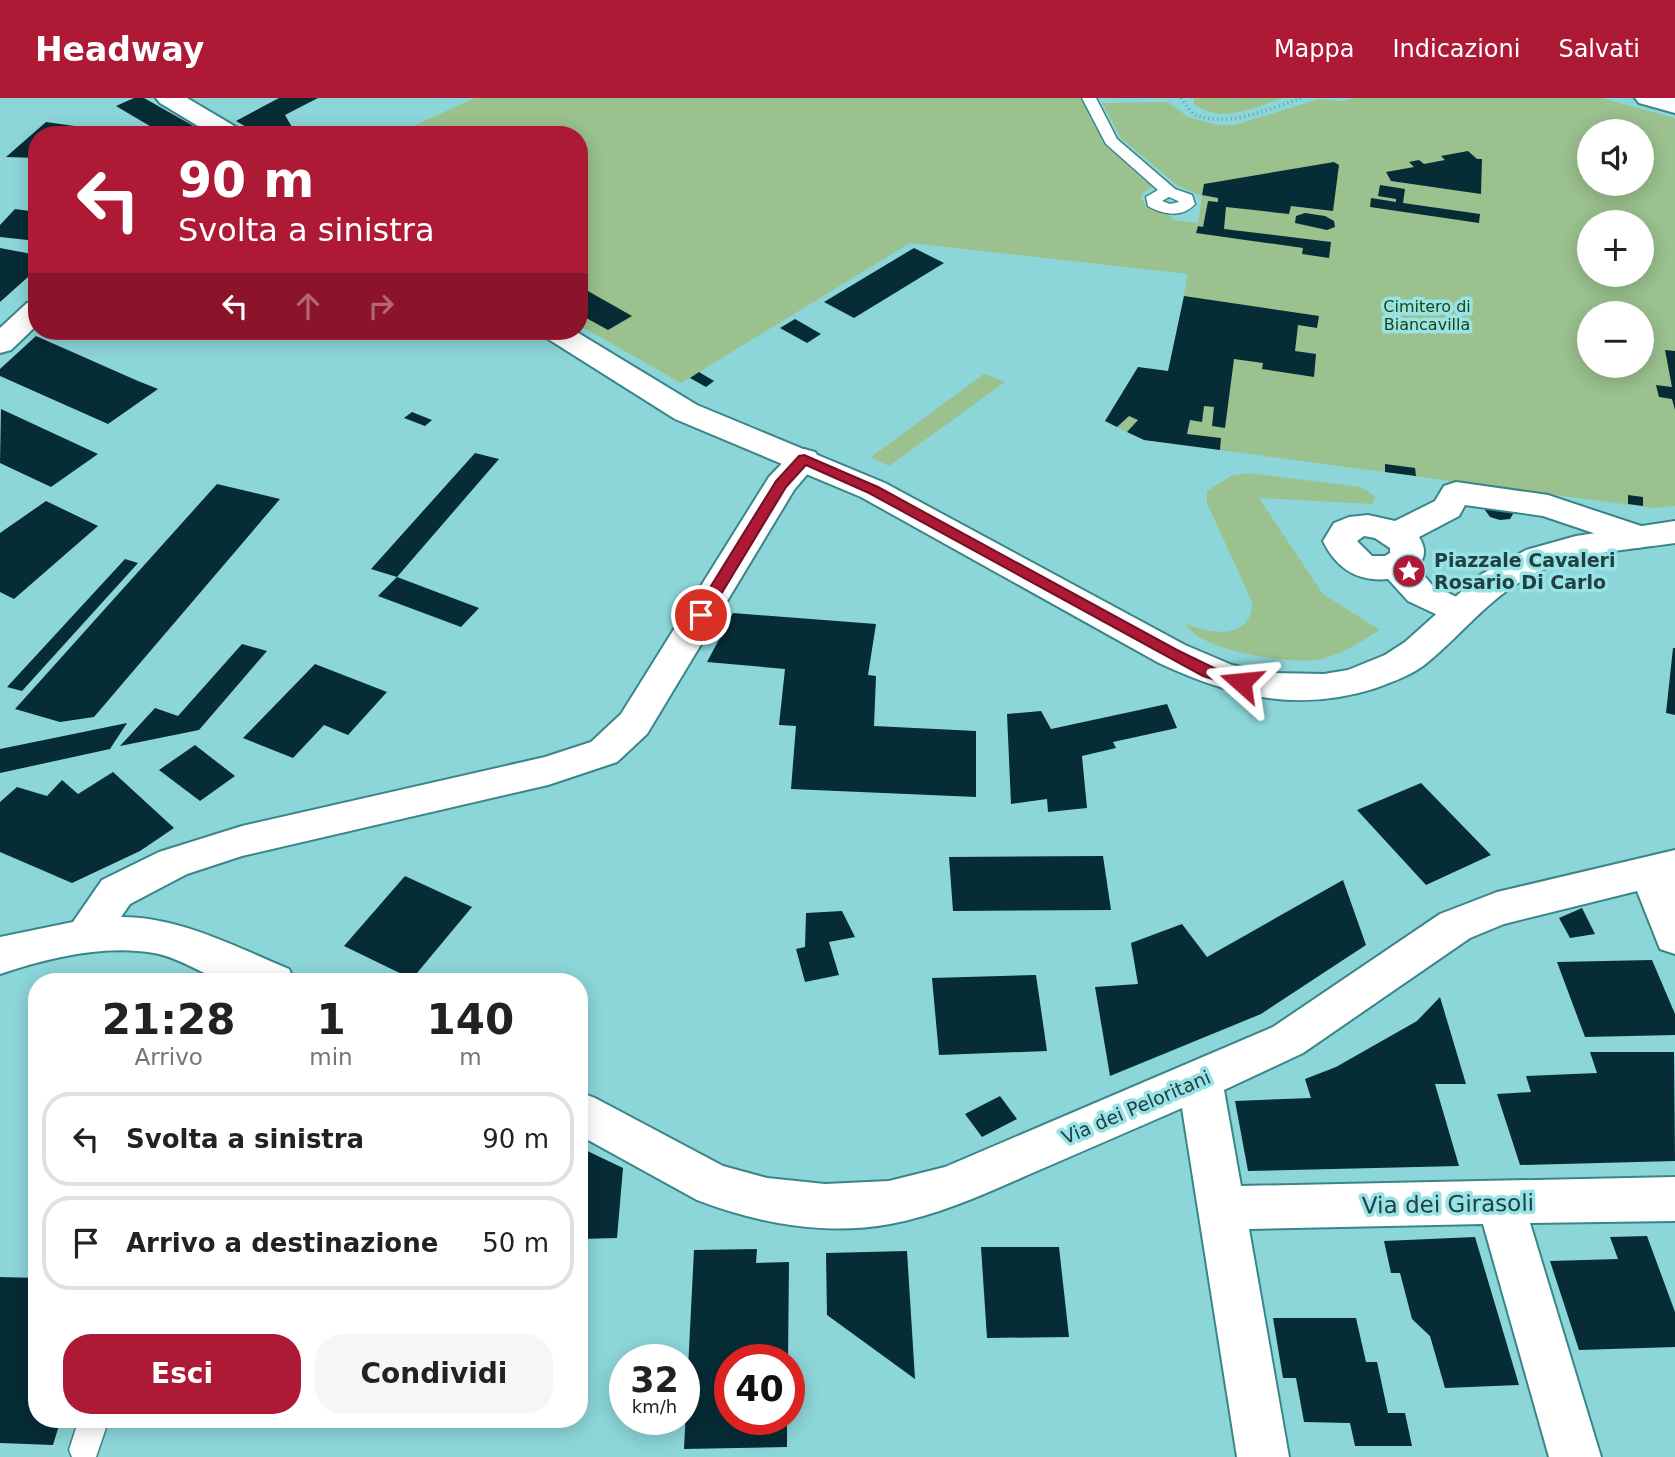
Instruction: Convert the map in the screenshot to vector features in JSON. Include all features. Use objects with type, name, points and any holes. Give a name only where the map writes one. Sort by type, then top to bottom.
[{"type":"street","points":[[169,98],[213,126]]},
{"type":"street","points":[[1647,98],[1675,105]]},
{"type":"street","points":[[570,340],[686,412],[873,490],[1172,654],[1208,672],[1241,682],[1276,688],[1343,685],[1402,663],[1500,577],[1520,565],[1557,552],[1675,532]]},
{"type":"street","points":[[86,936],[116,892],[173,863],[242,841],[548,771],[604,752],[634,724],[781,484],[804,459]]},
{"type":"street","points":[[1459,613],[1420,593],[1396,550],[1447,509],[1456,493],[1548,506],[1638,537]]},
{"type":"street","points":[[1662,869],[1675,937]]},
{"type":"street","name":"Via dei Peloritani","points":[[588,1117],[713,1185],[778,1201],[825,1206],[889,1203],[949,1187],[1288,1040],[1455,926],[1497,909],[1662,869]]},
{"type":"street","points":[[0,957],[7,952],[86,936],[130,935],[172,940],[241,973]]},
{"type":"street","points":[[1200,1080],[1263,1457]]},
{"type":"street","name":"Via dei Girasoli","points":[[1222,1208],[1675,1199]]},
{"type":"street","points":[[1500,1203],[1575,1457]]},
{"type":"lane","points":[[1089,98],[1111,141],[1169,192]]},
{"type":"lane","points":[[84,1450],[91,1428]]},
{"type":"path","points":[[1181,98],[1195,115],[1210,120],[1228,119],[1303,98]]},
{"type":"green space","name":"Cimitero di Biancavilla","points":[[475,98],[1080,98],[1104,144],[1154,186],[1143,193],[1141,198],[1148,208],[1171,216],[1172,220],[1198,223],[1202,196],[1178,186],[1121,138],[1102,103],[1168,102],[1188,117],[1218,125],[1235,125],[1319,99],[1342,101],[1354,98],[1601,98],[1675,118],[1675,506],[1653,508],[1144,440],[1105,421],[1138,367],[1169,371],[1188,274],[910,243],[681,383],[588,330],[588,126],[414,126]]},
{"type":"green space","points":[[1194,98],[1284,98],[1227,114],[1205,110],[1194,104]]},
{"type":"green space","points":[[984,374],[1005,382],[889,466],[871,457]]},
{"type":"green space","points":[[1248,473],[1361,487],[1376,497],[1372,504],[1259,498],[1323,594],[1380,630],[1334,655],[1304,661],[1245,654],[1207,641],[1193,633],[1185,623],[1206,630],[1228,631],[1238,629],[1250,614],[1252,602],[1207,503],[1207,491],[1231,476]]},
{"type":"building","points":[[134,98],[144,98],[193,126],[150,126],[116,106]]},
{"type":"building","points":[[279,98],[318,98],[285,115],[291,126],[245,126],[236,121]]},
{"type":"building","points":[[46,122],[74,126],[41,126]]},
{"type":"building","points":[[28,138],[28,158],[6,157]]},
{"type":"building","points":[[1468,151],[1477,159],[1482,159],[1481,194],[1391,181],[1386,172],[1414,167],[1409,162],[1419,160],[1424,164],[1445,160],[1441,156]]},
{"type":"building","points":[[1334,162],[1339,165],[1333,211],[1291,206],[1289,214],[1226,207],[1224,229],[1331,242],[1329,258],[1302,254],[1303,248],[1196,233],[1198,226],[1203,227],[1208,201],[1218,202],[1218,198],[1202,195],[1204,184]]},
{"type":"building","points":[[1380,185],[1405,189],[1403,203],[1480,214],[1479,223],[1370,207],[1371,198],[1396,202],[1396,199],[1378,196]]},
{"type":"building","points":[[15,209],[28,211],[28,240],[0,237],[0,225]]},
{"type":"building","points":[[1305,213],[1325,216],[1334,221],[1335,227],[1327,230],[1295,223],[1296,216]]},
{"type":"building","points":[[0,248],[28,253],[28,277],[0,302]]},
{"type":"building","points":[[914,248],[944,263],[854,318],[824,302]]},
{"type":"building","points":[[588,291],[632,316],[608,330],[588,319]]},
{"type":"building","points":[[1184,296],[1319,316],[1317,328],[1298,325],[1295,351],[1316,354],[1314,377],[1262,369],[1263,363],[1234,359],[1225,428],[1212,426],[1214,407],[1204,406],[1202,422],[1190,420],[1187,434],[1221,438],[1220,450],[1144,440],[1127,432],[1138,420],[1129,416],[1117,427],[1105,421],[1138,367],[1168,371]]},
{"type":"building","points":[[795,319],[821,334],[807,343],[780,328]]},
{"type":"building","points":[[32,340],[45,340],[158,389],[108,424],[0,376],[0,369]]},
{"type":"building","points":[[1665,350],[1675,351],[1675,410],[1672,399],[1659,397],[1656,385],[1672,387]]},
{"type":"building","points":[[699,372],[714,381],[706,387],[690,378]]},
{"type":"building","points":[[1,409],[98,454],[51,487],[0,463]]},
{"type":"building","points":[[412,412],[432,420],[425,426],[404,418]]},
{"type":"building","points":[[475,453],[499,459],[397,577],[371,569]]},
{"type":"building","points":[[1385,464],[1415,468],[1416,476],[1385,472]]},
{"type":"building","points":[[217,484],[280,499],[94,717],[60,722],[15,709]]},
{"type":"building","points":[[1628,495],[1643,497],[1643,506],[1628,504]]},
{"type":"building","points":[[46,501],[98,526],[14,599],[0,592],[0,533]]},
{"type":"building","points":[[1489,504],[1509,507],[1513,514],[1510,519],[1490,517],[1485,510]]},
{"type":"building","points":[[125,559],[138,563],[22,691],[7,687]]},
{"type":"building","points":[[397,577],[479,608],[461,627],[378,596]]},
{"type":"building","points":[[733,613],[876,624],[868,675],[876,676],[874,726],[976,731],[976,797],[791,789],[796,726],[779,725],[785,669],[707,662]]},
{"type":"building","points":[[242,644],[267,651],[199,730],[120,746],[155,708],[178,716]]},
{"type":"building","points":[[1675,648],[1675,715],[1666,713]]},
{"type":"building","points":[[315,664],[387,692],[348,735],[324,725],[293,758],[243,738]]},
{"type":"building","points":[[1167,704],[1177,728],[1113,742],[1116,748],[1082,756],[1087,808],[1048,812],[1047,799],[1011,804],[1007,714],[1041,711],[1051,729]]},
{"type":"building","points":[[127,723],[110,749],[0,773],[0,749]]},
{"type":"building","points":[[195,745],[235,776],[200,801],[159,770]]},
{"type":"building","points":[[113,772],[174,828],[140,851],[72,883],[0,852],[0,802],[17,787],[47,796],[62,780],[78,794]]},
{"type":"building","points":[[1421,783],[1491,855],[1426,885],[1357,810]]},
{"type":"building","points":[[1103,856],[1111,910],[953,911],[949,857]]},
{"type":"building","points":[[405,876],[472,907],[417,973],[400,973],[344,946]]},
{"type":"building","points":[[1343,880],[1366,945],[1261,1014],[1110,1076],[1095,987],[1138,984],[1131,943],[1182,924],[1207,957]]},
{"type":"building","points":[[1582,908],[1595,934],[1570,938],[1559,918]]},
{"type":"building","points":[[842,911],[855,937],[829,942],[839,975],[805,982],[796,949],[805,947],[806,913]]},
{"type":"building","points":[[1652,960],[1675,1014],[1675,1035],[1585,1037],[1557,962]]},
{"type":"building","points":[[1036,975],[1047,1051],[939,1055],[932,978]]},
{"type":"building","points":[[1440,997],[1466,1084],[1435,1084],[1459,1166],[1248,1171],[1235,1101],[1311,1098],[1305,1079],[1336,1067],[1417,1021]]},
{"type":"building","points":[[1590,1052],[1674,1052],[1675,1161],[1520,1165],[1497,1094],[1531,1092],[1526,1076],[1597,1073]]},
{"type":"building","points":[[1000,1096],[1017,1119],[982,1137],[965,1114]]},
{"type":"building","points":[[588,1151],[623,1168],[617,1238],[588,1239]]},
{"type":"building","points":[[1647,1236],[1675,1312],[1675,1347],[1579,1350],[1550,1261],[1618,1259],[1610,1237]]},
{"type":"building","points":[[1475,1237],[1519,1385],[1445,1388],[1430,1336],[1412,1319],[1400,1273],[1391,1273],[1384,1241]]},
{"type":"building","points":[[981,1247],[1059,1247],[1069,1337],[987,1338]]},
{"type":"building","points":[[757,1249],[756,1263],[789,1262],[788,1344],[714,1344],[714,1435],[787,1435],[787,1447],[684,1449],[685,1435],[700,1435],[700,1344],[689,1344],[694,1250]]},
{"type":"building","points":[[907,1251],[915,1379],[827,1315],[826,1253]]},
{"type":"building","points":[[0,1277],[28,1278],[28,1428],[58,1428],[53,1445],[0,1443]]},
{"type":"building","points":[[1273,1318],[1356,1318],[1366,1362],[1377,1362],[1388,1413],[1405,1413],[1412,1446],[1355,1446],[1350,1423],[1304,1422],[1296,1378],[1283,1378]]},
{"type":"place","name":"Piazzale Cavaleri Rosario Di Carlo","points":[[1409,571]]},
{"type":"route","points":[[701,615],[781,484],[804,459],[873,490],[1172,654],[1208,672],[1241,682]]}]
